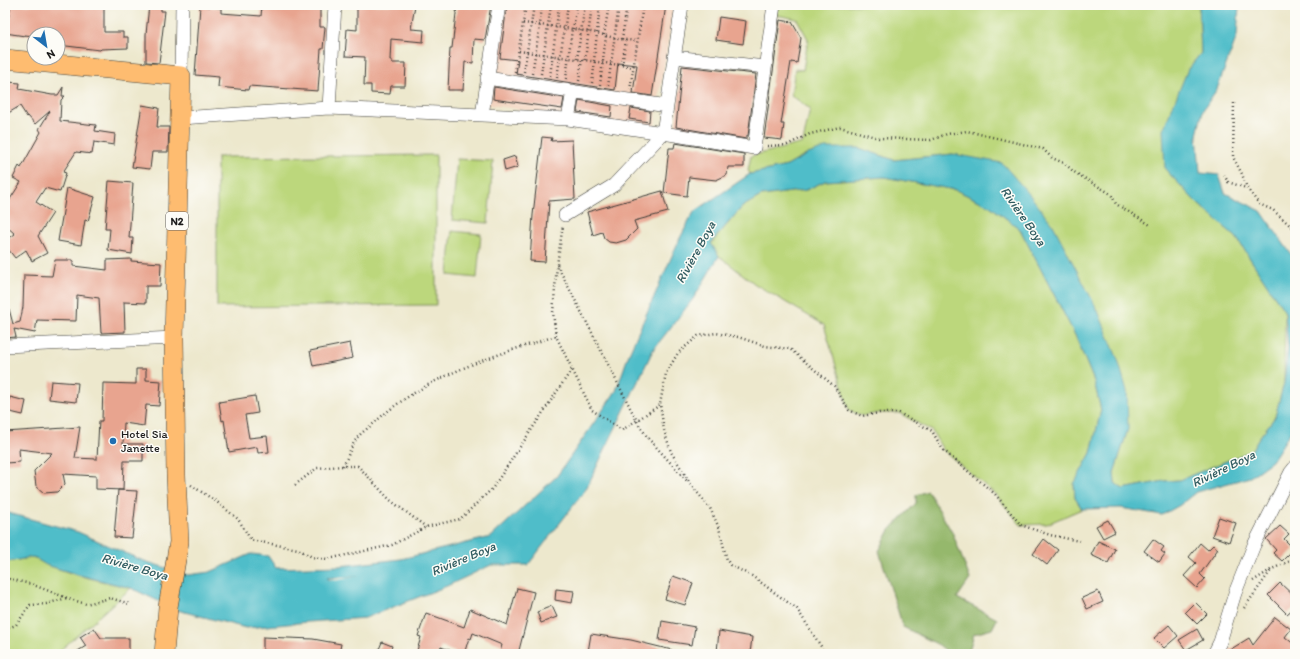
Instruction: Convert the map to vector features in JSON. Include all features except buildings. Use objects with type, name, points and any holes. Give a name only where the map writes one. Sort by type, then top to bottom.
[{"type":"highway","points":[[5,59],[181,76]]},
{"type":"highway","name":"N2","points":[[164,654],[168,606],[179,542],[176,475],[174,338],[181,76]]},
{"type":"street","points":[[181,76],[182,5]]},
{"type":"street","points":[[329,108],[335,5]]},
{"type":"street","points":[[482,115],[499,5]]},
{"type":"street","points":[[565,216],[614,185],[663,133],[682,5]]},
{"type":"street","points":[[180,118],[329,108],[568,119],[754,148],[774,5]]},
{"type":"street","points":[[674,57],[765,67]]},
{"type":"street","points":[[488,78],[667,106]]},
{"type":"street","points":[[560,89],[568,119]]},
{"type":"street","points":[[5,346],[174,338]]},
{"type":"street","points":[[1214,654],[1220,642],[1235,593],[1254,545],[1291,472],[1295,467]]},
{"type":"path","points":[[519,51],[526,5]]},
{"type":"path","points":[[527,52],[534,5]]},
{"type":"path","points":[[542,5],[536,53],[560,89]]},
{"type":"path","points":[[551,5],[544,54],[560,89]]},
{"type":"path","points":[[559,5],[553,55],[560,89]]},
{"type":"path","points":[[560,89],[561,56],[568,5]]},
{"type":"path","points":[[560,89],[569,58],[576,5]]},
{"type":"path","points":[[577,59],[585,5]]},
{"type":"path","points":[[560,89],[583,60],[592,5]]},
{"type":"path","points":[[560,89],[594,61],[600,5]]},
{"type":"path","points":[[603,62],[609,5]]},
{"type":"path","points":[[611,64],[618,5],[642,7],[629,100]]},
{"type":"path","points":[[622,40],[628,6]]},
{"type":"path","points":[[523,23],[557,26],[597,33],[622,40],[637,41]]},
{"type":"path","points":[[622,65],[626,40]]},
{"type":"path","points":[[519,51],[634,67]]},
{"type":"path","points":[[519,51],[560,89]]},
{"type":"path","points":[[527,52],[560,89]]},
{"type":"path","points":[[560,89],[603,62]]},
{"type":"path","points":[[560,89],[611,64]]},
{"type":"path","points":[[1234,103],[1233,157],[1242,174],[1247,188],[1259,204],[1273,210],[1293,228],[1295,242]]},
{"type":"path","points":[[754,146],[787,145],[810,134],[840,127],[879,138],[931,140],[947,134],[967,131],[1043,149],[1052,158],[1064,163],[1074,172],[1111,194],[1116,204],[1152,226]]},
{"type":"path","points":[[1224,175],[1228,182],[1247,188]]},
{"type":"path","points":[[565,216],[557,265],[554,313],[556,336],[592,410],[622,430],[660,404]]},
{"type":"path","points":[[557,265],[639,425],[648,438],[710,508],[719,528],[727,560],[730,565],[752,576],[797,609],[822,648],[823,654]]},
{"type":"path","points":[[692,486],[671,452],[664,430],[660,404],[666,373],[678,353],[698,336],[716,332],[738,337],[765,346],[790,349],[834,386],[849,410],[862,416],[879,413],[899,413],[932,431],[943,450],[995,494],[1021,525],[1050,535],[1080,540]]},
{"type":"path","points":[[344,466],[357,439],[386,411],[428,384],[508,351],[556,336]]},
{"type":"path","points":[[176,475],[217,502],[238,519],[251,540],[298,549],[312,557],[328,559],[392,545],[426,527],[460,519],[492,489],[572,369]]},
{"type":"path","points":[[295,485],[318,468],[358,466],[390,500],[426,527]]},
{"type":"path","points":[[1235,593],[1272,569],[1295,559]]},
{"type":"path","points":[[1242,612],[1272,569]]},
{"type":"path","points":[[5,578],[30,584],[86,604],[110,598],[130,604]]},
{"type":"path","points":[[5,629],[16,625],[30,605],[46,604],[67,598]]},
{"type":"shaded area","points":[[500,5],[674,5],[654,129],[483,104]]},
{"type":"green space","points":[[778,5],[1199,5],[1201,53],[1188,69],[1165,169],[1196,202],[1236,237],[1285,312],[1284,383],[1275,417],[1258,439],[1251,451],[1180,480],[1164,481],[1123,489],[1115,483],[1114,473],[1128,429],[1098,311],[953,154],[894,160],[859,148],[808,154],[787,166],[750,174],[748,170],[751,156],[803,143],[810,109],[791,95],[795,69],[803,70],[808,39],[797,19],[776,15]]},
{"type":"green space","points":[[436,155],[436,305],[217,307],[217,157]]},
{"type":"green space","points":[[457,159],[493,161],[488,223],[452,220]]},
{"type":"green space","points":[[884,177],[956,190],[990,206],[1020,229],[1075,335],[1094,381],[1101,410],[1091,453],[1074,484],[1075,498],[1082,509],[1047,524],[1021,525],[995,494],[943,450],[932,431],[899,413],[879,413],[862,416],[849,410],[824,325],[755,284],[719,256],[711,244],[742,207],[761,196],[806,190],[825,181]]},
{"type":"green space","points":[[452,231],[481,234],[477,278],[448,275]]},
{"type":"green space","points":[[928,491],[953,534],[970,579],[957,598],[997,619],[992,629],[974,634],[968,654],[950,654],[939,645],[903,627],[879,551],[890,530],[916,503],[916,495]]},
{"type":"green space","points":[[33,557],[68,572],[131,588],[56,654],[5,654],[5,560],[8,562]]},
{"type":"water","points":[[1199,5],[1239,5],[1237,36],[1217,89],[1203,110],[1197,135],[1200,173],[1219,175],[1225,193],[1261,211],[1295,260],[1295,430],[1290,433],[1272,461],[1250,477],[1196,492],[1180,505],[1162,515],[1121,508],[1082,509],[1075,498],[1074,484],[1091,453],[1101,410],[1094,381],[1075,335],[1020,229],[990,206],[956,190],[884,177],[825,181],[806,190],[761,196],[742,207],[711,243],[719,256],[693,299],[653,350],[586,489],[528,565],[491,565],[447,586],[365,618],[246,628],[177,610],[131,588],[46,565],[33,557],[8,562],[5,560],[5,512],[78,532],[141,560],[188,575],[210,572],[251,554],[268,556],[276,568],[340,566],[401,559],[491,537],[557,476],[616,391],[630,351],[679,240],[694,212],[750,174],[787,166],[808,154],[825,148],[859,148],[894,160],[953,154],[1002,163],[1053,225],[1098,311],[1118,360],[1127,391],[1128,429],[1114,473],[1115,483],[1123,489],[1164,481],[1180,480],[1251,451],[1258,439],[1275,417],[1284,383],[1288,347],[1285,312],[1236,237],[1196,202],[1165,169],[1163,130],[1188,69],[1201,53]],"holes":[[[399,575],[403,577],[403,580],[362,596],[350,592],[327,578]]]},
{"type":"waterway","name":"Rivière Boya","points":[[314,590],[336,592],[417,577],[432,572]]},
{"type":"place","name":"Hotel Sia Janette","points":[[113,441]]}]
